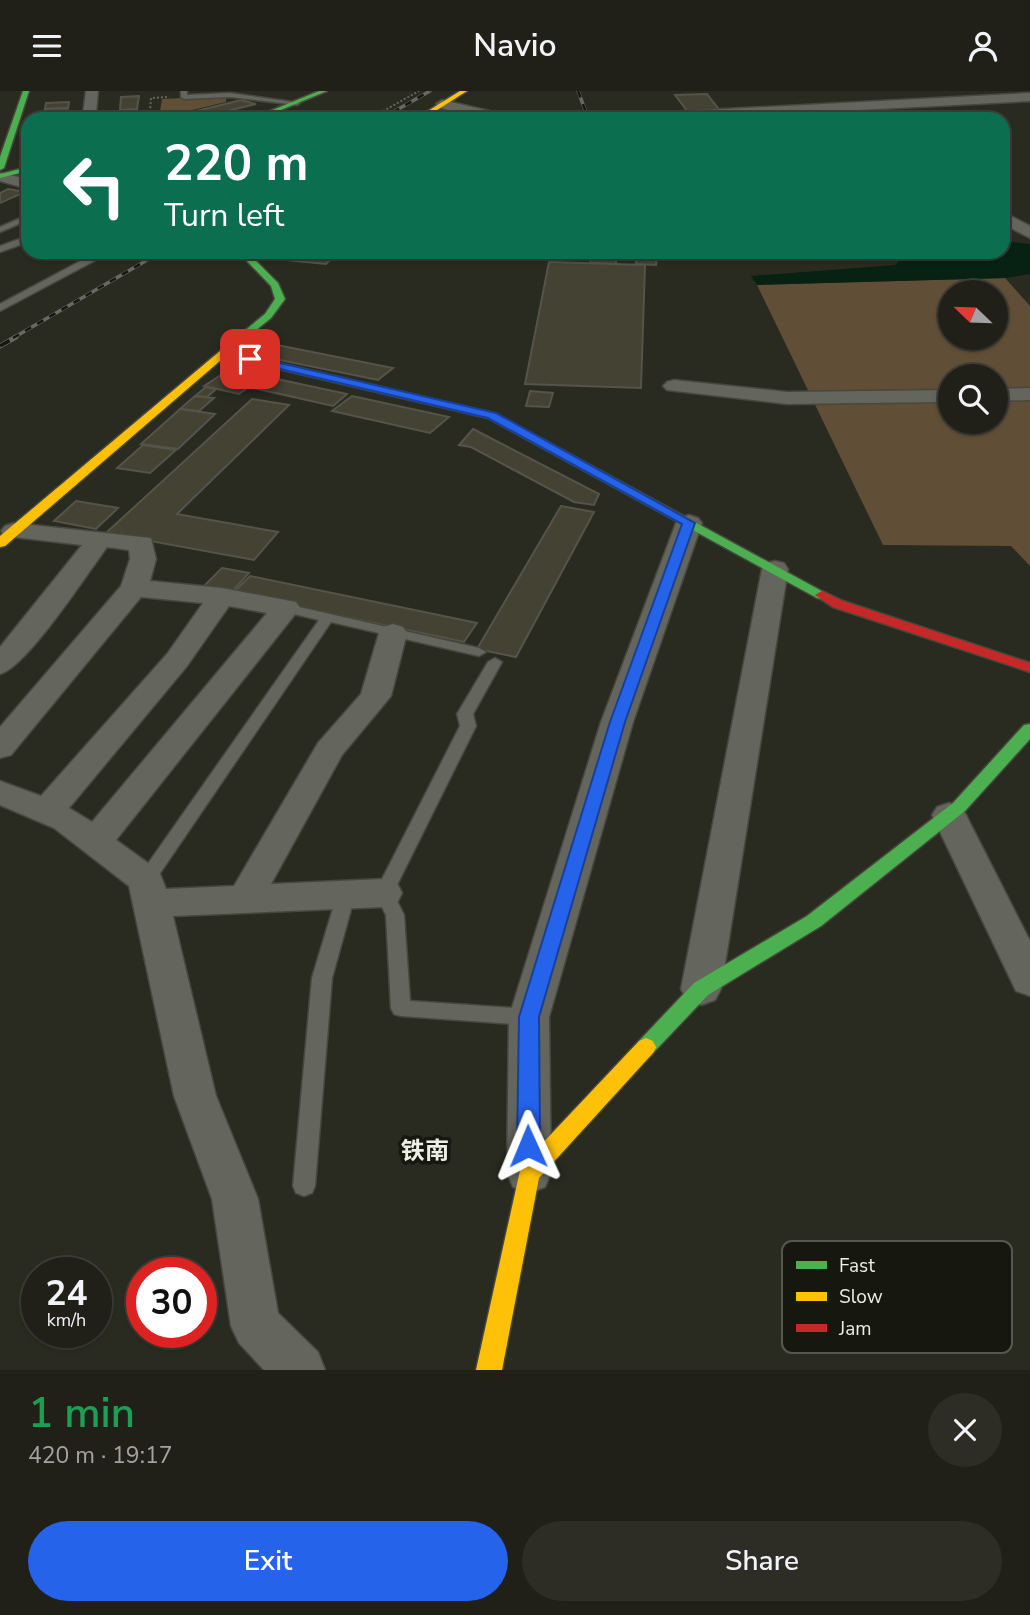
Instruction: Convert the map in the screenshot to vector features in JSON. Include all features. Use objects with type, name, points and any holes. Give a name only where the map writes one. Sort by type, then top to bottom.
[{"type":"main road","points":[[0,168],[26,91]]},
{"type":"main road","points":[[272,112],[324,91]]},
{"type":"main road","points":[[429,112],[464,91]]},
{"type":"main road","points":[[0,176],[21,174]]},
{"type":"main road","points":[[7,538],[268,316],[280,299],[275,285],[249,259]]},
{"type":"main road","points":[[223,353],[492,416],[838,604],[1030,668]]},
{"type":"main road","points":[[489,1370],[529,1173],[702,989],[814,921],[949,815],[1030,729]]},
{"type":"street","points":[[92,91],[92,112]]},
{"type":"street","points":[[741,112],[1030,96]]},
{"type":"street","points":[[442,104],[469,112]]},
{"type":"street","points":[[0,168],[21,173]]},
{"type":"street","points":[[1010,221],[1030,233]]},
{"type":"street","points":[[674,386],[787,398],[938,396]]},
{"type":"street","points":[[1008,395],[1030,394]]},
{"type":"street","points":[[529,1173],[529,1017],[617,722],[689,523]]},
{"type":"street","points":[[0,748],[134,588],[143,559],[142,543],[101,538],[7,538]]},
{"type":"street","points":[[0,665],[28,634],[101,538]]},
{"type":"street","points":[[702,989],[775,569]]},
{"type":"street","points":[[95,842],[286,608],[222,597],[134,588]]},
{"type":"street","points":[[47,812],[177,660],[222,597]]},
{"type":"street","points":[[245,898],[329,750],[376,696],[393,633]]},
{"type":"street","points":[[0,792],[66,820],[95,842],[148,892],[195,1096],[236,1199],[256,1326],[300,1370]]},
{"type":"street","points":[[949,815],[1030,980]]},
{"type":"street","points":[[148,892],[245,898],[384,893]]},
{"type":"lane","points":[[184,94],[230,95],[297,103]]},
{"type":"lane","points":[[0,230],[21,220]]},
{"type":"lane","points":[[0,249],[21,242]]},
{"type":"lane","points":[[0,308],[91,259]]},
{"type":"lane","points":[[286,608],[479,652]]},
{"type":"lane","points":[[148,892],[326,619]]},
{"type":"lane","points":[[495,662],[465,713],[468,726],[384,893],[395,915],[401,1008],[529,1017]]},
{"type":"lane","points":[[304,1186],[322,978],[346,895]]},
{"type":"path","points":[[138,112],[150,111],[151,91]]},
{"type":"path","points":[[382,112],[419,91]]},
{"type":"path","points":[[151,98],[184,94]]},
{"type":"shaded area","points":[[226,96],[226,102],[184,112],[160,112],[162,99]]},
{"type":"shaded area","points":[[1010,242],[1030,244],[1030,274],[1005,278],[757,285],[751,276],[895,265],[901,259],[1010,259]]},
{"type":"shaded area","points":[[1005,278],[1007,280],[938,280],[938,350],[1008,350],[1008,281],[1030,306],[1030,566],[1011,546],[883,545],[757,285]]},
{"type":"building","points":[[707,94],[721,112],[688,112],[675,95]]},
{"type":"building","points":[[139,96],[137,109],[120,110],[121,97]]},
{"type":"building","points":[[241,100],[256,104],[223,112],[192,112]]},
{"type":"building","points":[[69,102],[68,108],[45,109],[46,103]]},
{"type":"building","points":[[68,108],[67,112],[44,112],[45,109]]},
{"type":"building","points":[[8,189],[21,191],[21,194],[0,203],[0,193]]},
{"type":"building","points":[[275,259],[331,259],[326,264]]},
{"type":"building","points":[[591,259],[616,259],[616,264],[590,263]]},
{"type":"building","points":[[636,259],[656,259],[656,265],[636,264]]},
{"type":"building","points":[[549,262],[645,265],[641,388],[525,384]]},
{"type":"building","points":[[272,344],[393,368],[378,380],[255,355]]},
{"type":"building","points":[[230,369],[347,394],[333,406],[249,387],[239,394],[204,386]]},
{"type":"building","points":[[206,387],[216,389],[207,397],[195,396]]},
{"type":"building","points":[[530,391],[553,393],[549,407],[526,406]]},
{"type":"building","points":[[195,396],[214,398],[199,411],[180,409]]},
{"type":"building","points":[[352,396],[449,417],[430,433],[332,411]]},
{"type":"building","points":[[252,399],[289,405],[177,514],[278,532],[254,560],[106,533]]},
{"type":"building","points":[[180,409],[215,414],[178,449],[141,444]]},
{"type":"building","points":[[473,429],[599,494],[594,505],[574,502],[471,447],[459,445]]},
{"type":"building","points":[[143,445],[176,450],[150,473],[117,468]]},
{"type":"building","points":[[76,501],[118,508],[96,529],[54,521]]},
{"type":"building","points":[[561,506],[594,512],[516,657],[477,649]]},
{"type":"building","points":[[222,568],[249,573],[228,596],[200,590]]},
{"type":"building","points":[[250,576],[477,623],[464,642],[233,593]]},
{"type":"railway","points":[[393,112],[430,91]]},
{"type":"railway","points":[[578,91],[586,112]]},
{"type":"railway","points":[[13,338],[149,259]]},
{"type":"railway","points":[[0,346],[16,337]]},
{"type":"traffic: fast","points":[[0,168],[26,91]]},
{"type":"traffic: fast","points":[[271,112],[324,91]]},
{"type":"traffic: fast","points":[[0,176],[21,171]]},
{"type":"traffic: fast","points":[[230,348],[268,316],[280,299],[275,285],[249,259]]},
{"type":"traffic: fast","points":[[223,353],[492,416],[822,595]]},
{"type":"traffic: fast","points":[[646,1047],[701,989],[814,921],[959,807],[1030,729]]},
{"type":"traffic: slow","points":[[430,112],[464,91]]},
{"type":"traffic: slow","points":[[0,543],[230,348]]},
{"type":"traffic: slow","points":[[489,1370],[529,1173],[646,1047]]},
{"type":"traffic: jam","points":[[822,595],[838,604],[1030,668]]},
{"type":"district","name":"铁南","points":[[425,1151]]},
{"type":"route","points":[[250,359],[492,416],[689,523],[617,722],[529,1017],[528,1146]]}]
